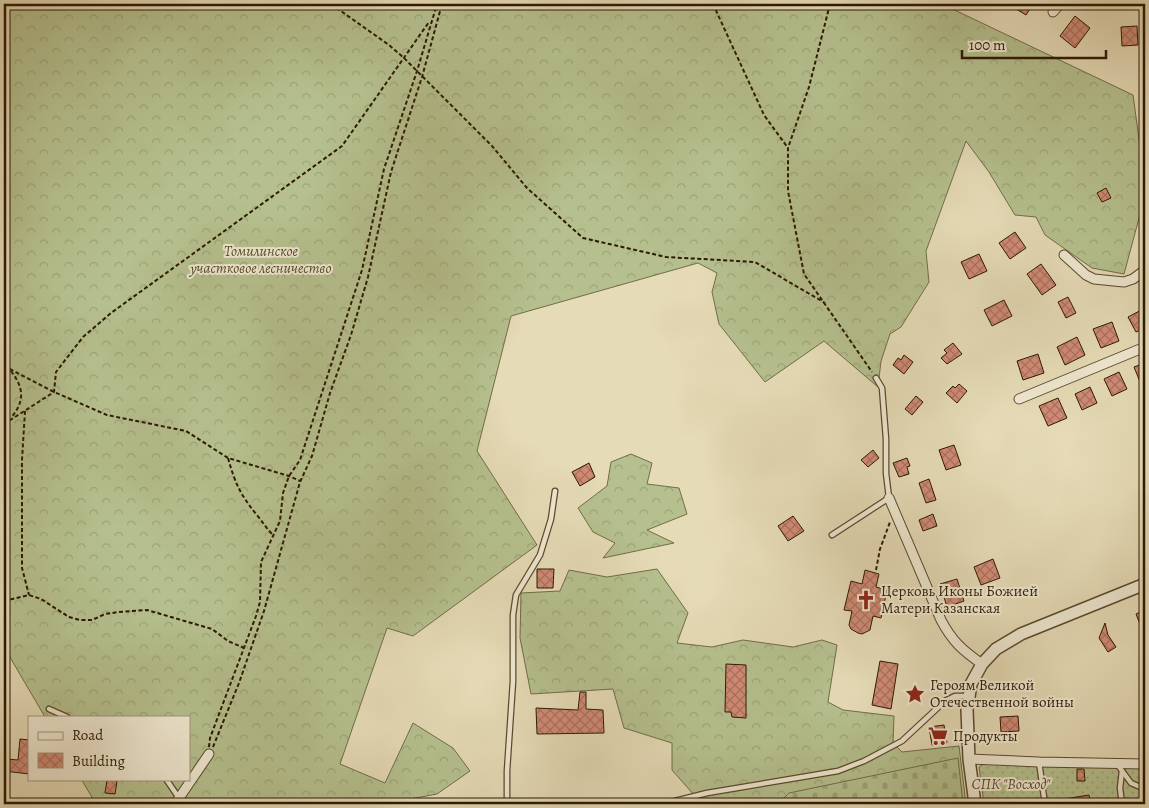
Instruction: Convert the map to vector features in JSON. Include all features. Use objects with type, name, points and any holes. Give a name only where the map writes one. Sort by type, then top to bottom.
[{"type":"street","points":[[1054,12],[1060,4]]},
{"type":"street","points":[[1064,254],[1094,280],[1124,282],[1133,279],[1145,270]]},
{"type":"street","points":[[1019,399],[1145,347]]},
{"type":"street","points":[[889,498],[893,511],[949,635],[957,646],[982,664]]},
{"type":"street","points":[[975,804],[969,759],[967,710],[971,684],[982,664],[996,648],[1021,634],[1145,584]]},
{"type":"street","points":[[177,801],[209,753]]},
{"type":"street","points":[[969,759],[1119,767],[1145,764]]},
{"type":"lane","points":[[832,534],[889,498],[882,388],[876,378]]},
{"type":"lane","points":[[507,804],[506,771],[513,681],[513,615],[516,595],[540,555],[550,519],[555,491]]},
{"type":"lane","points":[[669,804],[707,793],[838,771],[864,761],[902,741],[945,701],[955,696],[969,696]]},
{"type":"lane","points":[[49,709],[65,716]]},
{"type":"lane","points":[[1039,762],[1044,804]]},
{"type":"lane","points":[[1119,767],[1131,783],[1145,789]]},
{"type":"lane","points":[[1119,767],[1122,804]]},
{"type":"lane","points":[[166,780],[177,801]]},
{"type":"path","points":[[331,4],[389,45],[404,58],[492,146],[527,188],[583,238],[666,256],[755,262],[825,303]]},
{"type":"path","points":[[209,753],[210,738],[260,602],[261,562],[280,521],[283,493],[289,476],[300,460],[362,270],[384,169],[437,4]]},
{"type":"path","points":[[209,753],[239,683],[264,611],[300,482],[312,456],[330,392],[351,335],[365,287],[391,172],[422,77],[442,4]]},
{"type":"path","points":[[713,4],[764,115],[788,148]]},
{"type":"path","points":[[830,4],[809,88],[788,148],[788,191],[804,274],[876,378]]},
{"type":"path","points":[[54,392],[56,372],[82,337],[111,312],[342,146],[432,19]]},
{"type":"path","points":[[4,366],[18,380],[21,391],[19,409],[11,419]]},
{"type":"path","points":[[9,370],[107,415],[186,432],[228,458],[289,476],[300,482]]},
{"type":"path","points":[[4,424],[54,392]]},
{"type":"path","points":[[25,411],[22,460],[22,568],[29,595]]},
{"type":"path","points":[[228,458],[241,494],[273,535]]},
{"type":"path","points":[[876,570],[880,549],[893,511]]},
{"type":"path","points":[[4,601],[29,595],[41,599],[69,618],[80,620],[92,620],[105,614],[146,610],[212,629],[228,641],[244,648]]},
{"type":"path","points":[[210,738],[218,735]]},
{"type":"green space","name":"Томилинское участковое лесничество","points":[[4,4],[942,4],[1133,95],[1145,183],[1145,196],[1124,274],[1092,268],[1045,235],[1036,217],[1015,215],[989,172],[966,141],[926,251],[929,282],[901,327],[890,334],[881,361],[878,387],[824,341],[765,382],[719,324],[712,292],[717,273],[698,263],[511,316],[477,451],[537,545],[413,636],[387,628],[340,764],[385,783],[413,723],[453,748],[470,771],[437,794],[384,804],[96,804],[82,780],[190,780],[190,716],[44,716],[4,647]]},
{"type":"green space","points":[[631,454],[652,463],[647,484],[679,488],[687,514],[647,530],[674,543],[603,558],[615,543],[593,532],[578,508],[607,486],[611,462]]},
{"type":"green space","points":[[657,569],[688,613],[677,643],[712,647],[743,640],[793,647],[822,640],[837,645],[828,702],[843,710],[894,716],[893,743],[902,752],[959,746],[966,804],[702,804],[672,770],[672,743],[624,728],[613,689],[531,694],[520,638],[521,593],[560,591],[569,570],[607,577]]},
{"type":"green space","points":[[958,758],[963,804],[778,804],[789,793]]},
{"type":"green space","name":"СПК \"Восход\"","points":[[987,762],[1145,768],[1145,804],[984,804],[979,767]]},
{"type":"building","points":[[1008,4],[1033,4],[1026,15]]},
{"type":"building","points":[[1075,16],[1090,28],[1075,48],[1060,36]]},
{"type":"building","points":[[1137,26],[1138,45],[1122,46],[1121,27]]},
{"type":"building","points":[[1106,188],[1111,198],[1102,202],[1097,193]]},
{"type":"building","points":[[1015,232],[1026,248],[1010,259],[999,243]]},
{"type":"building","points":[[979,254],[987,271],[969,279],[961,262]]},
{"type":"building","points":[[1041,264],[1056,285],[1042,295],[1027,274]]},
{"type":"building","points":[[1068,297],[1076,313],[1066,318],[1058,302]]},
{"type":"building","points":[[1004,300],[1012,316],[992,326],[984,310]]},
{"type":"building","points":[[1145,308],[1145,328],[1136,332],[1128,317]]},
{"type":"building","points":[[1112,322],[1119,341],[1101,348],[1093,329]]},
{"type":"building","points":[[1077,337],[1085,355],[1065,365],[1057,347]]},
{"type":"building","points":[[953,343],[962,354],[947,364],[941,358],[947,353],[944,350]]},
{"type":"building","points":[[1038,354],[1044,373],[1023,380],[1017,361]]},
{"type":"building","points":[[904,355],[913,362],[904,374],[893,365],[898,358],[901,360]]},
{"type":"building","points":[[1145,363],[1145,394],[1134,367]]},
{"type":"building","points":[[1119,372],[1127,389],[1112,396],[1104,379]]},
{"type":"building","points":[[959,384],[967,391],[957,403],[946,393],[953,386],[955,388]]},
{"type":"building","points":[[1090,387],[1097,403],[1082,410],[1075,394]]},
{"type":"building","points":[[916,396],[923,402],[912,415],[905,409]]},
{"type":"building","points":[[1058,398],[1067,418],[1048,426],[1039,406]]},
{"type":"building","points":[[954,445],[961,465],[946,470],[939,450]]},
{"type":"building","points":[[873,450],[879,458],[868,467],[861,460]]},
{"type":"building","points":[[907,458],[910,466],[907,467],[909,474],[899,477],[893,463]]},
{"type":"building","points":[[589,463],[595,477],[580,486],[572,472]]},
{"type":"building","points":[[929,479],[936,500],[926,503],[919,483]]},
{"type":"building","points":[[933,514],[937,526],[923,531],[919,520]]},
{"type":"building","points":[[793,516],[804,531],[788,541],[778,526]]},
{"type":"building","points":[[993,559],[1000,578],[981,585],[974,567]]},
{"type":"building","points":[[537,569],[554,569],[553,588],[537,588]]},
{"type":"building","name":"Церковь Иконы Божией Матери Казанская","points":[[865,570],[879,574],[876,587],[887,590],[881,618],[873,616],[870,630],[862,634],[851,629],[849,625],[852,611],[844,610],[851,581],[862,584]]},
{"type":"building","points":[[957,579],[964,601],[947,607],[940,584]]},
{"type":"building","points":[[1145,610],[1145,637],[1136,614]]},
{"type":"building","points":[[1105,623],[1108,635],[1116,647],[1108,652],[1099,638]]},
{"type":"building","points":[[880,661],[898,664],[891,709],[872,705]]},
{"type":"building","points":[[726,664],[746,665],[746,718],[732,717],[731,712],[725,712]]},
{"type":"building","points":[[580,692],[586,692],[586,709],[603,710],[604,733],[537,734],[536,708],[578,710]]},
{"type":"building","points":[[1018,716],[1019,731],[1001,732],[1000,717]]},
{"type":"building","points":[[944,725],[947,743],[932,745],[929,727]]},
{"type":"building","points":[[20,739],[28,740],[28,774],[4,771],[6,759],[18,760]]},
{"type":"building","points":[[1077,769],[1084,769],[1085,781],[1077,781]]},
{"type":"building","points":[[107,780],[117,781],[115,794],[105,793]]},
{"type":"building","points":[[1089,795],[1091,804],[1059,804],[1058,800]]},
{"type":"place","name":"Церковь Иконы Божией Матери Казанская","points":[[866,600]]},
{"type":"place","name":"Героям Великой Отечественной войны","points":[[915,694]]},
{"type":"place","name":"Продукты","points":[[938,736]]}]
